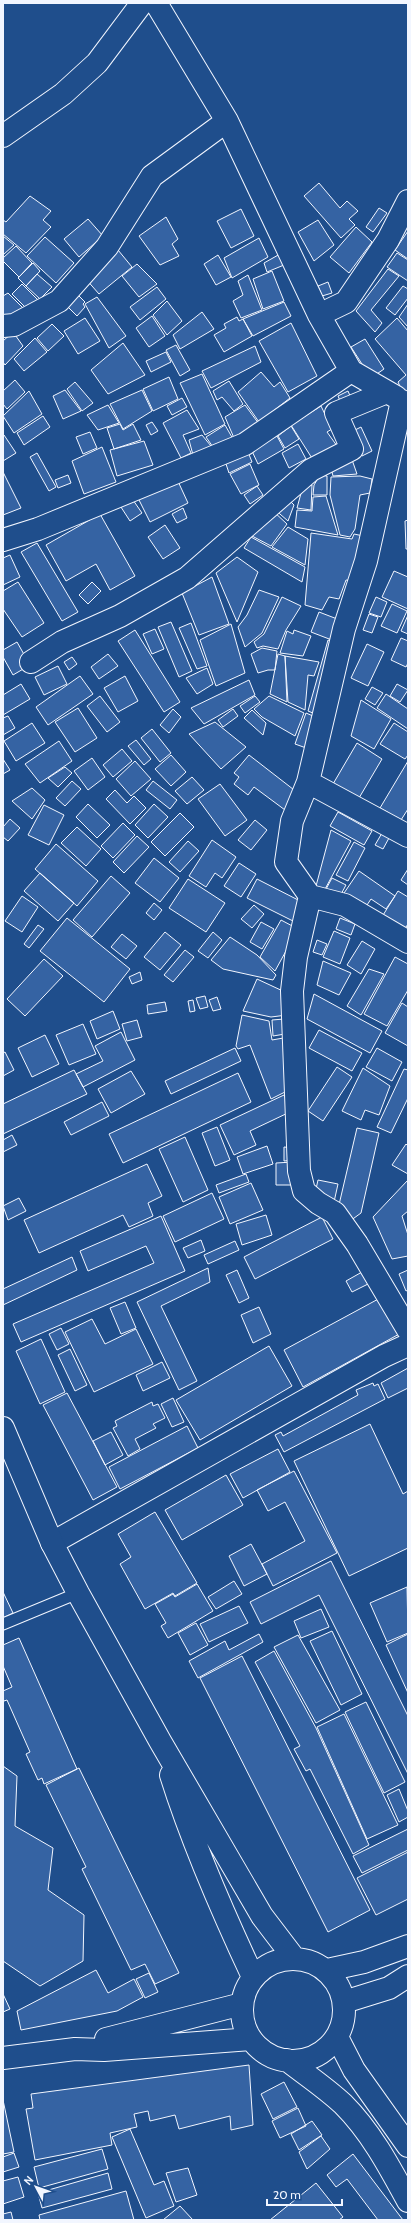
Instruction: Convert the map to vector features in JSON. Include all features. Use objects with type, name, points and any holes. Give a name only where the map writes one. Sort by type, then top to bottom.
[{"type":"street","points":[[3,136],[63,94],[97,63],[142,3]]},
{"type":"street","points":[[156,3],[227,121],[319,315],[351,371],[399,398]]},
{"type":"street","points":[[3,326],[14,325],[59,301],[107,247],[152,176],[227,121]]},
{"type":"street","points":[[319,315],[346,302],[388,240],[408,200]]},
{"type":"street","points":[[3,540],[38,529],[245,444],[351,371]]},
{"type":"street","points":[[31,662],[62,642],[120,616],[187,578],[311,470],[352,449],[336,413],[399,398]]},
{"type":"street","points":[[399,398],[368,553],[344,629],[308,782],[292,821],[286,862],[310,896],[345,905],[408,942]]},
{"type":"street","points":[[308,782],[408,836]]},
{"type":"street","points":[[310,896],[296,957],[292,991],[300,1171],[304,1190],[318,1203],[335,1213],[357,1244],[408,1330]]},
{"type":"street","points":[[52,1543],[384,1356],[408,1345]]},
{"type":"street","points":[[3,1428],[52,1543],[78,1593],[160,1741],[262,1916],[294,1958]]},
{"type":"street","points":[[160,1741],[184,1817],[214,1894],[253,1977]]},
{"type":"street","points":[[327,1970],[364,1962],[408,1946]]},
{"type":"street","points":[[294,1958],[312,1961],[327,1970],[338,1984],[344,2002],[344,2020],[337,2037],[328,2048],[316,2056],[301,2060],[287,2060],[266,2054],[251,2039],[244,2022],[242,2004],[246,1990],[253,1977],[272,1963],[294,1958]]},
{"type":"street","points":[[344,2002],[389,1988],[408,1976]]},
{"type":"street","points":[[75,2049],[102,2039],[242,2004]]},
{"type":"street","points":[[337,2037],[354,2070],[408,2146]]},
{"type":"street","points":[[3,2058],[75,2049],[104,2050],[251,2039]]},
{"type":"street","points":[[287,2060],[343,2104],[356,2119],[381,2151],[408,2201]]},
{"type":"lane","points":[[3,1624],[78,1593]]},
{"type":"building","points":[[319,183],[340,208],[347,201],[358,211],[349,219],[355,225],[341,238],[304,196]]},
{"type":"building","points":[[30,196],[51,211],[43,220],[51,227],[26,253],[3,234],[3,220],[6,222]]},
{"type":"building","points":[[379,208],[387,213],[373,232],[366,227]]},
{"type":"building","points":[[241,209],[254,236],[231,248],[217,221]]},
{"type":"building","points":[[166,217],[178,239],[172,244],[179,256],[160,265],[139,236]]},
{"type":"building","points":[[88,219],[103,236],[79,257],[64,239]]},
{"type":"building","points":[[318,220],[334,245],[314,261],[298,232]]},
{"type":"building","points":[[356,227],[372,242],[349,273],[330,257]]},
{"type":"building","points":[[408,231],[408,259],[395,250]]},
{"type":"building","points":[[3,236],[14,245],[3,255]]},
{"type":"building","points":[[45,237],[74,263],[56,283],[27,256]]},
{"type":"building","points":[[259,238],[268,257],[232,278],[224,258]]},
{"type":"building","points":[[16,246],[32,263],[19,277],[3,261],[3,258]]},
{"type":"building","points":[[118,250],[132,267],[99,294],[85,278]]},
{"type":"building","points":[[397,253],[408,260],[408,281],[387,267]]},
{"type":"building","points":[[280,254],[284,265],[267,272],[264,263]]},
{"type":"building","points":[[218,255],[231,277],[216,285],[204,264]]},
{"type":"building","points":[[33,263],[40,271],[26,286],[18,278]]},
{"type":"building","points":[[137,264],[157,284],[139,297],[122,276]]},
{"type":"building","points":[[388,269],[399,276],[371,310],[382,323],[375,332],[356,311]]},
{"type":"building","points":[[272,271],[284,301],[263,309],[253,279]]},
{"type":"building","points":[[37,274],[52,287],[40,299],[26,286]]},
{"type":"building","points":[[248,275],[262,310],[241,318],[233,301],[243,295],[238,281]]},
{"type":"building","points":[[328,282],[332,293],[322,296],[318,286]]},
{"type":"building","points":[[22,284],[38,300],[28,310],[12,294]]},
{"type":"building","points":[[403,286],[408,289],[408,298],[395,315],[386,308]]},
{"type":"building","points":[[157,287],[166,299],[140,320],[130,307]]},
{"type":"building","points":[[8,293],[28,313],[3,316],[3,296]]},
{"type":"building","points":[[76,293],[85,302],[83,304],[85,307],[77,316],[65,304]]},
{"type":"building","points":[[97,297],[126,336],[109,348],[85,304]]},
{"type":"building","points":[[167,301],[182,321],[167,335],[153,315]]},
{"type":"building","points":[[284,302],[291,316],[253,336],[243,319]]},
{"type":"building","points":[[408,304],[408,327],[399,317]]},
{"type":"building","points":[[202,312],[214,329],[180,349],[173,335]]},
{"type":"building","points":[[152,316],[165,336],[149,347],[136,328]]},
{"type":"building","points":[[237,317],[239,321],[243,319],[252,336],[224,352],[214,335],[226,328],[224,324]]},
{"type":"building","points":[[85,318],[100,341],[78,354],[64,331]]},
{"type":"building","points":[[397,318],[408,331],[408,392],[403,393],[398,382],[406,375],[375,339]]},
{"type":"building","points":[[291,323],[317,376],[288,392],[259,341]]},
{"type":"building","points":[[52,324],[64,336],[48,351],[37,338]]},
{"type":"building","points":[[13,332],[23,346],[5,365],[3,362],[3,341]]},
{"type":"building","points":[[35,338],[47,352],[24,371],[14,359]]},
{"type":"building","points":[[365,339],[384,369],[371,378],[351,347]]},
{"type":"building","points":[[123,343],[145,375],[108,394],[91,370]]},
{"type":"building","points":[[176,345],[190,370],[180,376],[166,350]]},
{"type":"building","points":[[255,346],[261,362],[211,388],[202,371]]},
{"type":"building","points":[[166,352],[171,362],[151,372],[146,361]]},
{"type":"building","points":[[261,372],[274,387],[280,382],[290,398],[259,422],[238,392]]},
{"type":"building","points":[[202,374],[225,424],[205,435],[180,383]]},
{"type":"building","points":[[169,377],[178,399],[153,411],[143,389]]},
{"type":"building","points":[[15,380],[25,392],[7,409],[3,404],[3,391]]},
{"type":"building","points":[[229,381],[243,404],[234,411],[222,397],[217,400],[213,391]]},
{"type":"building","points":[[75,382],[93,403],[82,411],[67,389]]},
{"type":"building","points":[[65,390],[81,411],[63,419],[53,396]]},
{"type":"building","points":[[142,390],[152,411],[123,429],[110,404]]},
{"type":"building","points":[[29,391],[42,414],[14,433],[3,416]]},
{"type":"building","points":[[348,391],[353,403],[343,408],[338,396]]},
{"type":"building","points":[[182,398],[187,407],[172,415],[167,406]]},
{"type":"building","points":[[108,405],[119,423],[98,430],[87,415]]},
{"type":"building","points":[[245,405],[259,424],[234,438],[225,417]]},
{"type":"building","points":[[321,406],[332,429],[327,432],[340,450],[315,463],[291,425]]},
{"type":"building","points":[[187,410],[199,429],[183,435],[191,453],[181,458],[163,423]]},
{"type":"building","points":[[43,416],[50,427],[24,445],[17,433]]},
{"type":"building","points":[[152,422],[158,431],[151,435],[146,425]]},
{"type":"building","points":[[120,424],[123,430],[133,424],[141,440],[114,449],[107,428]]},
{"type":"building","points":[[225,425],[233,439],[215,450],[206,437]]},
{"type":"building","points":[[291,426],[299,439],[285,448],[278,436]]},
{"type":"building","points":[[361,427],[372,451],[362,456],[351,432]]},
{"type":"building","points":[[90,432],[97,448],[83,454],[76,437]]},
{"type":"building","points":[[4,435],[16,453],[3,461],[3,436]]},
{"type":"building","points":[[202,435],[211,446],[193,455],[189,440]]},
{"type":"building","points":[[277,436],[284,449],[258,464],[251,449]]},
{"type":"building","points":[[144,441],[153,465],[117,476],[110,450]]},
{"type":"building","points":[[298,444],[306,459],[289,468],[282,453]]},
{"type":"building","points":[[102,447],[116,482],[84,494],[72,461]]},
{"type":"building","points":[[248,452],[252,462],[229,473],[225,461]]},
{"type":"building","points":[[37,453],[56,487],[49,491],[30,457]]},
{"type":"building","points":[[350,454],[357,474],[333,476],[330,464]]},
{"type":"building","points":[[250,464],[259,485],[241,494],[230,474]]},
{"type":"building","points":[[3,472],[21,508],[3,515]]},
{"type":"building","points":[[68,475],[71,483],[58,488],[55,480]]},
{"type":"building","points":[[320,475],[327,476],[327,495],[313,495],[314,485]]},
{"type":"building","points":[[360,476],[372,479],[370,493],[360,495],[355,529],[350,537],[340,535],[330,495],[331,477]]},
{"type":"building","points":[[176,477],[188,503],[150,522],[137,496]]},
{"type":"building","points":[[312,485],[311,510],[297,508],[303,486]]},
{"type":"building","points":[[257,486],[263,495],[250,504],[244,495]]},
{"type":"building","points":[[285,496],[294,505],[288,521],[273,508]]},
{"type":"building","points":[[326,496],[338,535],[295,527],[297,510],[312,511],[313,497]]},
{"type":"building","points":[[133,500],[142,513],[130,521],[119,504]]},
{"type":"building","points":[[183,508],[187,518],[177,523],[172,514]]},
{"type":"building","points":[[272,510],[287,524],[271,546],[252,536]]},
{"type":"building","points":[[100,514],[135,576],[110,590],[96,564],[66,581],[46,545]]},
{"type":"building","points":[[408,520],[408,549],[406,549],[405,521]]},
{"type":"building","points":[[165,525],[180,548],[163,559],[148,537]]},
{"type":"building","points":[[288,527],[308,539],[305,565],[272,547]]},
{"type":"building","points":[[311,533],[352,539],[354,534],[368,537],[355,581],[346,580],[339,599],[329,597],[322,610],[305,605]]},
{"type":"building","points":[[251,537],[305,567],[302,582],[244,548]]},
{"type":"building","points":[[37,543],[78,612],[62,621],[21,552]]},
{"type":"building","points":[[10,555],[20,577],[3,585],[3,558]]},
{"type":"building","points":[[237,557],[258,572],[237,622],[216,573]]},
{"type":"building","points":[[394,571],[408,577],[408,609],[382,597]]},
{"type":"building","points":[[212,577],[229,624],[199,635],[182,593]]},
{"type":"building","points":[[18,582],[44,623],[22,637],[3,609],[3,591]]},
{"type":"building","points":[[92,582],[101,591],[88,604],[79,595]]},
{"type":"building","points":[[259,590],[279,597],[262,633],[245,647],[238,627],[247,615]]},
{"type":"building","points":[[282,597],[301,606],[286,630],[278,649],[263,646],[257,648],[254,642],[264,634]]},
{"type":"building","points":[[376,597],[387,602],[381,617],[369,613]]},
{"type":"building","points":[[392,604],[407,611],[397,633],[381,626]]},
{"type":"building","points":[[319,612],[345,622],[337,642],[311,632]]},
{"type":"building","points":[[369,614],[378,617],[372,633],[363,630]]},
{"type":"building","points":[[408,615],[408,634],[401,631]]},
{"type":"building","points":[[171,622],[192,671],[179,677],[158,627]]},
{"type":"building","points":[[191,623],[207,666],[197,669],[179,628]]},
{"type":"building","points":[[231,624],[245,673],[216,686],[200,640]]},
{"type":"building","points":[[155,629],[164,649],[152,654],[143,634]]},
{"type":"building","points":[[135,630],[180,702],[164,712],[118,641]]},
{"type":"building","points":[[294,630],[311,636],[303,656],[280,653],[287,631],[293,634]]},
{"type":"building","points":[[401,638],[408,641],[408,663],[406,667],[391,660]]},
{"type":"building","points":[[328,640],[337,644],[320,716],[308,711]]},
{"type":"building","points":[[17,642],[30,665],[13,675],[3,657],[3,650]]},
{"type":"building","points":[[367,644],[384,652],[368,686],[351,678]]},
{"type":"building","points":[[262,648],[277,651],[275,670],[268,670],[258,673],[251,654]]},
{"type":"building","points":[[108,654],[118,666],[99,679],[91,667]]},
{"type":"building","points":[[278,654],[285,656],[287,702],[270,694]]},
{"type":"building","points":[[285,656],[319,662],[314,676],[308,675],[305,710],[288,702]]},
{"type":"building","points":[[72,657],[77,664],[69,670],[64,662]]},
{"type":"building","points":[[58,666],[67,684],[44,695],[35,677]]},
{"type":"building","points":[[207,668],[213,684],[197,694],[186,678]]},
{"type":"building","points":[[80,676],[93,694],[48,725],[36,707]]},
{"type":"building","points":[[125,676],[138,701],[118,712],[104,688]]},
{"type":"building","points":[[249,680],[255,695],[204,724],[191,708]]},
{"type":"building","points":[[21,684],[30,699],[3,715],[3,695]]},
{"type":"building","points":[[397,684],[408,690],[400,702],[390,696]]},
{"type":"building","points":[[372,687],[383,693],[375,705],[365,699]]},
{"type":"building","points":[[386,694],[408,709],[408,729],[377,708]]},
{"type":"building","points":[[100,696],[120,722],[107,732],[87,706]]},
{"type":"building","points":[[255,696],[260,702],[245,713],[240,706]]},
{"type":"building","points":[[269,696],[304,713],[295,736],[262,717],[254,709]]},
{"type":"building","points":[[361,700],[391,719],[374,749],[351,736]]},
{"type":"building","points":[[78,708],[97,738],[75,752],[55,722]]},
{"type":"building","points":[[173,709],[181,717],[169,733],[160,725]]},
{"type":"building","points":[[233,709],[238,716],[223,727],[218,720]]},
{"type":"building","points":[[252,710],[266,723],[263,735],[244,718]]},
{"type":"building","points":[[306,713],[320,719],[309,749],[295,744]]},
{"type":"building","points":[[8,716],[15,728],[3,735],[3,718]]},
{"type":"building","points":[[215,722],[246,747],[221,769],[189,734]]},
{"type":"building","points":[[32,723],[45,743],[16,761],[4,741]]},
{"type":"building","points":[[394,723],[408,732],[408,755],[405,759],[380,744]]},
{"type":"building","points":[[152,729],[171,753],[160,762],[141,738]]},
{"type":"building","points":[[136,740],[151,759],[144,765],[128,746]]},
{"type":"building","points":[[59,741],[72,761],[40,783],[25,764]]},
{"type":"building","points":[[357,743],[382,759],[359,798],[333,784]]},
{"type":"building","points":[[122,749],[132,761],[113,777],[103,765]]},
{"type":"building","points":[[171,755],[186,772],[171,786],[155,769]]},
{"type":"building","points":[[249,755],[298,793],[285,810],[254,787],[248,795],[234,784],[239,777],[234,773]]},
{"type":"building","points":[[92,758],[105,777],[88,790],[74,771]]},
{"type":"building","points":[[3,759],[10,770],[3,774]]},
{"type":"building","points":[[135,761],[151,779],[131,796],[116,779]]},
{"type":"building","points":[[408,761],[408,809],[401,820],[380,808]]},
{"type":"building","points":[[65,767],[72,773],[58,787],[48,778]]},
{"type":"building","points":[[192,777],[204,790],[187,804],[175,791]]},
{"type":"building","points":[[72,781],[81,789],[65,806],[56,798]]},
{"type":"building","points":[[153,781],[177,800],[170,809],[146,790]]},
{"type":"building","points":[[220,784],[247,820],[225,836],[198,799]]},
{"type":"building","points":[[32,788],[45,800],[32,819],[12,801]]},
{"type":"building","points":[[115,790],[127,803],[134,796],[146,808],[130,824],[106,799]]},
{"type":"building","points":[[88,804],[110,825],[97,838],[76,817]]},
{"type":"building","points":[[154,804],[168,817],[148,838],[135,825]]},
{"type":"building","points":[[44,805],[64,815],[49,845],[28,835]]},
{"type":"building","points":[[338,812],[372,831],[364,845],[330,826]]},
{"type":"building","points":[[180,813],[194,827],[165,856],[151,842]]},
{"type":"building","points":[[10,819],[20,828],[8,841],[3,837],[3,827]]},
{"type":"building","points":[[255,820],[267,830],[251,850],[238,840]]},
{"type":"building","points":[[123,823],[135,835],[113,858],[101,846]]},
{"type":"building","points":[[77,827],[101,849],[86,866],[61,843]]},
{"type":"building","points":[[331,830],[351,841],[324,891],[316,886]]},
{"type":"building","points":[[382,833],[389,838],[383,849],[375,845]]},
{"type":"building","points":[[137,836],[149,847],[124,873],[113,862]]},
{"type":"building","points":[[212,840],[236,857],[222,878],[215,873],[206,887],[189,876]]},
{"type":"building","points":[[188,841],[199,851],[180,872],[169,862]]},
{"type":"building","points":[[354,842],[365,848],[348,881],[336,875]]},
{"type":"building","points":[[56,844],[98,881],[77,906],[35,869]]},
{"type":"building","points":[[154,858],[179,878],[160,902],[135,883]]},
{"type":"building","points":[[239,863],[256,874],[241,897],[224,886]]},
{"type":"building","points":[[408,869],[408,885],[401,880]]},
{"type":"building","points":[[359,871],[395,896],[386,909],[371,899],[363,911],[342,896]]},
{"type":"building","points":[[40,873],[74,903],[58,921],[24,891]]},
{"type":"building","points":[[111,876],[130,893],[92,937],[73,920]]},
{"type":"building","points":[[332,878],[346,885],[339,898],[325,891]]},
{"type":"building","points":[[188,879],[225,903],[206,932],[169,908]]},
{"type":"building","points":[[257,879],[304,903],[295,922],[247,898]]},
{"type":"building","points":[[398,891],[408,897],[408,924],[402,933],[380,920]]},
{"type":"building","points":[[22,896],[38,907],[22,932],[5,921]]},
{"type":"building","points":[[154,903],[162,910],[154,920],[146,913]]},
{"type":"building","points":[[254,905],[264,914],[252,928],[241,919]]},
{"type":"building","points":[[67,918],[130,969],[104,1002],[40,951]]},
{"type":"building","points":[[340,918],[355,924],[351,935],[336,929]]},
{"type":"building","points":[[281,920],[298,929],[275,971],[260,957]]},
{"type":"building","points":[[261,922],[274,929],[262,949],[250,942]]},
{"type":"building","points":[[38,925],[44,929],[29,948],[24,944]]},
{"type":"building","points":[[334,931],[350,938],[340,964],[323,957]]},
{"type":"building","points":[[165,932],[181,945],[160,970],[144,957]]},
{"type":"building","points":[[213,932],[222,940],[208,958],[198,951]]},
{"type":"building","points":[[122,934],[137,946],[126,959],[111,947]]},
{"type":"building","points":[[230,937],[257,955],[276,975],[273,980],[223,969],[211,960]]},
{"type":"building","points":[[317,940],[327,944],[322,955],[313,952]]},
{"type":"building","points":[[362,941],[375,949],[361,974],[347,965]]},
{"type":"building","points":[[185,950],[194,957],[173,982],[164,975]]},
{"type":"building","points":[[395,957],[408,964],[408,990],[387,1026],[364,1014]]},
{"type":"building","points":[[44,959],[63,976],[25,1016],[7,999]]},
{"type":"building","points":[[323,961],[351,973],[339,995],[317,985]]},
{"type":"building","points":[[369,969],[384,974],[361,1015],[347,1006]]},
{"type":"building","points":[[140,972],[142,980],[132,984],[129,977]]},
{"type":"building","points":[[257,979],[285,992],[287,1015],[271,1017],[243,1011]]},
{"type":"building","points":[[314,994],[382,1031],[370,1053],[307,1019]]},
{"type":"building","points":[[205,996],[208,1007],[200,1009],[196,998]]},
{"type":"building","points":[[217,997],[221,1009],[213,1011],[209,1000]]},
{"type":"building","points":[[193,1000],[195,1011],[190,1012],[188,1001]]},
{"type":"building","points":[[165,1002],[167,1011],[148,1014],[147,1005]]},
{"type":"building","points":[[402,1003],[408,1007],[408,1046],[385,1033]]},
{"type":"building","points":[[113,1011],[120,1029],[97,1039],[90,1021]]},
{"type":"building","points":[[242,1015],[269,1021],[272,1040],[289,1037],[293,1088],[271,1099],[250,1045],[238,1049],[236,1046]]},
{"type":"building","points":[[284,1019],[285,1034],[273,1036],[272,1020]]},
{"type":"building","points":[[137,1020],[142,1037],[127,1041],[122,1024]]},
{"type":"building","points":[[83,1024],[96,1054],[69,1065],[56,1035]]},
{"type":"building","points":[[319,1030],[362,1053],[352,1071],[309,1048]]},
{"type":"building","points":[[121,1032],[135,1060],[83,1087],[76,1074],[103,1061],[95,1046]]},
{"type":"building","points":[[45,1035],[59,1064],[32,1077],[18,1048]]},
{"type":"building","points":[[235,1048],[241,1061],[171,1094],[165,1081]]},
{"type":"building","points":[[377,1048],[402,1062],[392,1081],[366,1067]]},
{"type":"building","points":[[5,1052],[14,1070],[3,1076],[3,1053]]},
{"type":"building","points":[[337,1067],[352,1077],[323,1121],[308,1111]]},
{"type":"building","points":[[363,1068],[390,1086],[379,1115],[365,1110],[361,1120],[342,1111]]},
{"type":"building","points":[[404,1069],[408,1070],[408,1098],[391,1133],[377,1127]]},
{"type":"building","points":[[74,1070],[87,1094],[3,1134],[3,1104]]},
{"type":"building","points":[[131,1071],[145,1094],[111,1113],[98,1089]]},
{"type":"building","points":[[238,1073],[251,1102],[123,1163],[109,1134]]},
{"type":"building","points":[[284,1095],[292,1111],[250,1131],[256,1145],[234,1155],[220,1125]]},
{"type":"building","points":[[102,1102],[109,1116],[71,1135],[64,1122]]},
{"type":"building","points":[[217,1127],[230,1160],[215,1166],[202,1133]]},
{"type":"building","points":[[357,1128],[379,1133],[361,1213],[350,1221],[338,1209]]},
{"type":"building","points":[[12,1135],[17,1145],[3,1152],[3,1140]]},
{"type":"building","points":[[185,1137],[208,1190],[183,1202],[159,1149]]},
{"type":"building","points":[[406,1144],[408,1146],[408,1174],[392,1165]]},
{"type":"building","points":[[267,1146],[273,1164],[243,1174],[237,1157]]},
{"type":"building","points":[[284,1147],[294,1148],[294,1160],[284,1161]]},
{"type":"building","points":[[293,1162],[294,1185],[276,1185],[276,1163]]},
{"type":"building","points":[[147,1164],[162,1196],[148,1203],[153,1216],[129,1227],[123,1215],[39,1253],[24,1220]]},
{"type":"building","points":[[246,1174],[249,1182],[219,1193],[216,1185]]},
{"type":"building","points":[[318,1180],[338,1184],[334,1202],[314,1198]]},
{"type":"building","points":[[408,1180],[408,1211],[402,1216],[408,1235],[408,1256],[392,1259],[373,1217]]},
{"type":"building","points":[[251,1183],[263,1210],[230,1224],[219,1197]]},
{"type":"building","points":[[212,1193],[224,1219],[175,1242],[163,1216]]},
{"type":"building","points":[[19,1198],[26,1211],[8,1220],[3,1206]]},
{"type":"building","points":[[266,1215],[272,1235],[242,1245],[236,1224]]},
{"type":"building","points":[[161,1216],[185,1271],[21,1342],[13,1324],[154,1263],[146,1246],[88,1271],[80,1251]]},
{"type":"building","points":[[322,1217],[333,1239],[255,1279],[244,1257]]},
{"type":"building","points":[[201,1240],[205,1251],[188,1258],[183,1248]]},
{"type":"building","points":[[235,1241],[239,1250],[208,1264],[204,1255]]},
{"type":"building","points":[[72,1257],[77,1270],[3,1305],[3,1289]]},
{"type":"building","points":[[208,1268],[210,1282],[161,1306],[197,1381],[179,1390],[137,1302]]},
{"type":"building","points":[[237,1270],[249,1298],[239,1303],[226,1275]]},
{"type":"building","points":[[408,1270],[408,1290],[406,1291],[399,1274]]},
{"type":"building","points":[[362,1272],[368,1284],[352,1292],[346,1281]]},
{"type":"building","points":[[382,1297],[401,1333],[303,1387],[284,1350]]},
{"type":"building","points":[[125,1302],[136,1328],[121,1334],[110,1308]]},
{"type":"building","points":[[259,1307],[271,1334],[253,1343],[241,1315]]},
{"type":"building","points":[[92,1319],[105,1344],[136,1329],[153,1364],[94,1392],[65,1332]]},
{"type":"building","points":[[61,1328],[69,1344],[57,1350],[49,1334]]},
{"type":"building","points":[[41,1339],[65,1392],[40,1404],[16,1351]]},
{"type":"building","points":[[269,1346],[292,1386],[200,1440],[176,1400]]},
{"type":"building","points":[[70,1349],[87,1385],[75,1391],[58,1355]]},
{"type":"building","points":[[162,1362],[170,1378],[143,1391],[136,1375]]},
{"type":"building","points":[[408,1368],[408,1388],[388,1398],[381,1383]]},
{"type":"building","points":[[373,1383],[374,1386],[378,1384],[385,1399],[284,1452],[275,1435],[281,1432],[283,1436],[358,1395],[356,1390]]},
{"type":"building","points":[[67,1393],[117,1487],[93,1500],[43,1405]]},
{"type":"building","points":[[173,1398],[184,1422],[172,1427],[161,1404]]},
{"type":"building","points":[[152,1402],[153,1406],[158,1404],[165,1418],[153,1424],[156,1428],[135,1439],[140,1449],[128,1456],[113,1428],[117,1426],[115,1421]]},
{"type":"building","points":[[370,1424],[403,1494],[408,1491],[408,1548],[349,1576],[294,1461]]},
{"type":"building","points":[[187,1426],[198,1448],[120,1489],[109,1467]]},
{"type":"building","points":[[111,1432],[123,1455],[105,1465],[93,1441]]},
{"type":"building","points":[[278,1449],[290,1472],[243,1498],[230,1474]]},
{"type":"building","points":[[294,1471],[337,1553],[273,1586],[262,1564],[305,1541],[285,1502],[268,1511],[257,1490]]},
{"type":"building","points":[[226,1475],[243,1505],[182,1540],[165,1510]]},
{"type":"building","points":[[155,1512],[197,1583],[175,1596],[173,1593],[145,1609],[120,1564],[131,1557],[118,1534]]},
{"type":"building","points":[[251,1544],[267,1574],[244,1586],[229,1556]]},
{"type":"building","points":[[331,1561],[408,1716],[408,1774],[319,1595],[261,1624],[250,1602]]},
{"type":"building","points":[[234,1581],[242,1594],[216,1609],[208,1597]]},
{"type":"building","points":[[197,1584],[213,1611],[168,1638],[161,1626],[166,1623],[155,1604],[173,1594],[175,1597]]},
{"type":"building","points":[[407,1587],[408,1633],[387,1642],[370,1603]]},
{"type":"building","points":[[3,1592],[13,1613],[3,1618]]},
{"type":"building","points":[[239,1606],[248,1623],[209,1642],[200,1624]]},
{"type":"building","points":[[321,1609],[329,1627],[301,1638],[294,1621]]},
{"type":"building","points":[[196,1623],[208,1645],[190,1655],[178,1633]]},
{"type":"building","points":[[332,1631],[362,1694],[341,1705],[310,1641]]},
{"type":"building","points":[[259,1634],[263,1642],[198,1678],[189,1661],[225,1641],[229,1650]]},
{"type":"building","points":[[408,1634],[408,1693],[386,1645]]},
{"type":"building","points":[[298,1635],[340,1710],[316,1723],[274,1647]]},
{"type":"building","points":[[19,1638],[77,1769],[44,1784],[42,1778],[38,1780],[26,1754],[30,1752],[7,1700],[4,1701],[3,1698],[3,1691],[12,1687],[3,1666],[3,1645]]},
{"type":"building","points":[[274,1651],[316,1728],[369,1845],[353,1854],[310,1769],[306,1771],[294,1749],[300,1746],[255,1662]]},
{"type":"building","points":[[242,1656],[370,1910],[328,1932],[200,1678]]},
{"type":"building","points":[[366,1702],[405,1782],[384,1793],[345,1712]]},
{"type":"building","points":[[344,1714],[398,1825],[367,1839],[317,1727]]},
{"type":"building","points":[[3,1766],[17,1776],[15,1826],[53,1848],[48,1890],[84,1915],[83,1961],[40,1986],[3,1961]]},
{"type":"building","points":[[79,1768],[179,1973],[155,1984],[145,1964],[131,1970],[82,1869],[86,1867],[46,1785]]},
{"type":"building","points":[[399,1789],[408,1811],[408,1817],[399,1822],[387,1795]]},
{"type":"building","points":[[408,1829],[408,1850],[362,1873],[353,1856]]},
{"type":"building","points":[[408,1852],[408,1899],[376,1915],[357,1878]]},
{"type":"building","points":[[96,1970],[108,1993],[134,1979],[143,1997],[117,2011],[21,2030],[17,2011]]},
{"type":"building","points":[[149,1973],[158,1992],[145,1998],[136,1979]]},
{"type":"building","points":[[3,1994],[10,2009],[3,2012]]},
{"type":"building","points":[[249,2065],[253,2125],[231,2130],[230,2116],[179,2129],[175,2115],[150,2121],[148,2111],[134,2114],[137,2127],[110,2133],[112,2145],[35,2160],[26,2109],[33,2108],[31,2094]]},
{"type":"building","points":[[284,2082],[297,2107],[273,2119],[261,2094]]},
{"type":"building","points":[[3,2100],[14,2152],[3,2154]]},
{"type":"building","points":[[298,2108],[306,2126],[280,2138],[272,2121]]},
{"type":"building","points":[[312,2121],[322,2135],[299,2150],[291,2134]]},
{"type":"building","points":[[130,2129],[154,2185],[164,2181],[174,2206],[146,2218],[112,2137]]},
{"type":"building","points":[[321,2136],[330,2149],[307,2169],[299,2152]]},
{"type":"building","points":[[102,2149],[108,2169],[39,2188],[34,2167]]},
{"type":"building","points":[[14,2153],[19,2167],[3,2172],[3,2157]]},
{"type":"building","points":[[353,2154],[403,2220],[378,2220],[347,2179],[336,2187],[327,2175]]},
{"type":"building","points":[[188,2168],[197,2195],[176,2202],[166,2173]]},
{"type":"building","points":[[108,2173],[112,2189],[42,2208],[38,2193]]},
{"type":"building","points":[[18,2177],[24,2197],[3,2204],[3,2181]]},
{"type":"building","points":[[316,2183],[343,2217],[339,2220],[270,2220]]},
{"type":"building","points":[[126,2191],[134,2220],[40,2220],[39,2215]]},
{"type":"building","points":[[180,2206],[193,2220],[163,2220]]},
{"type":"building","points":[[11,2212],[13,2220],[3,2220],[3,2214]]}]
